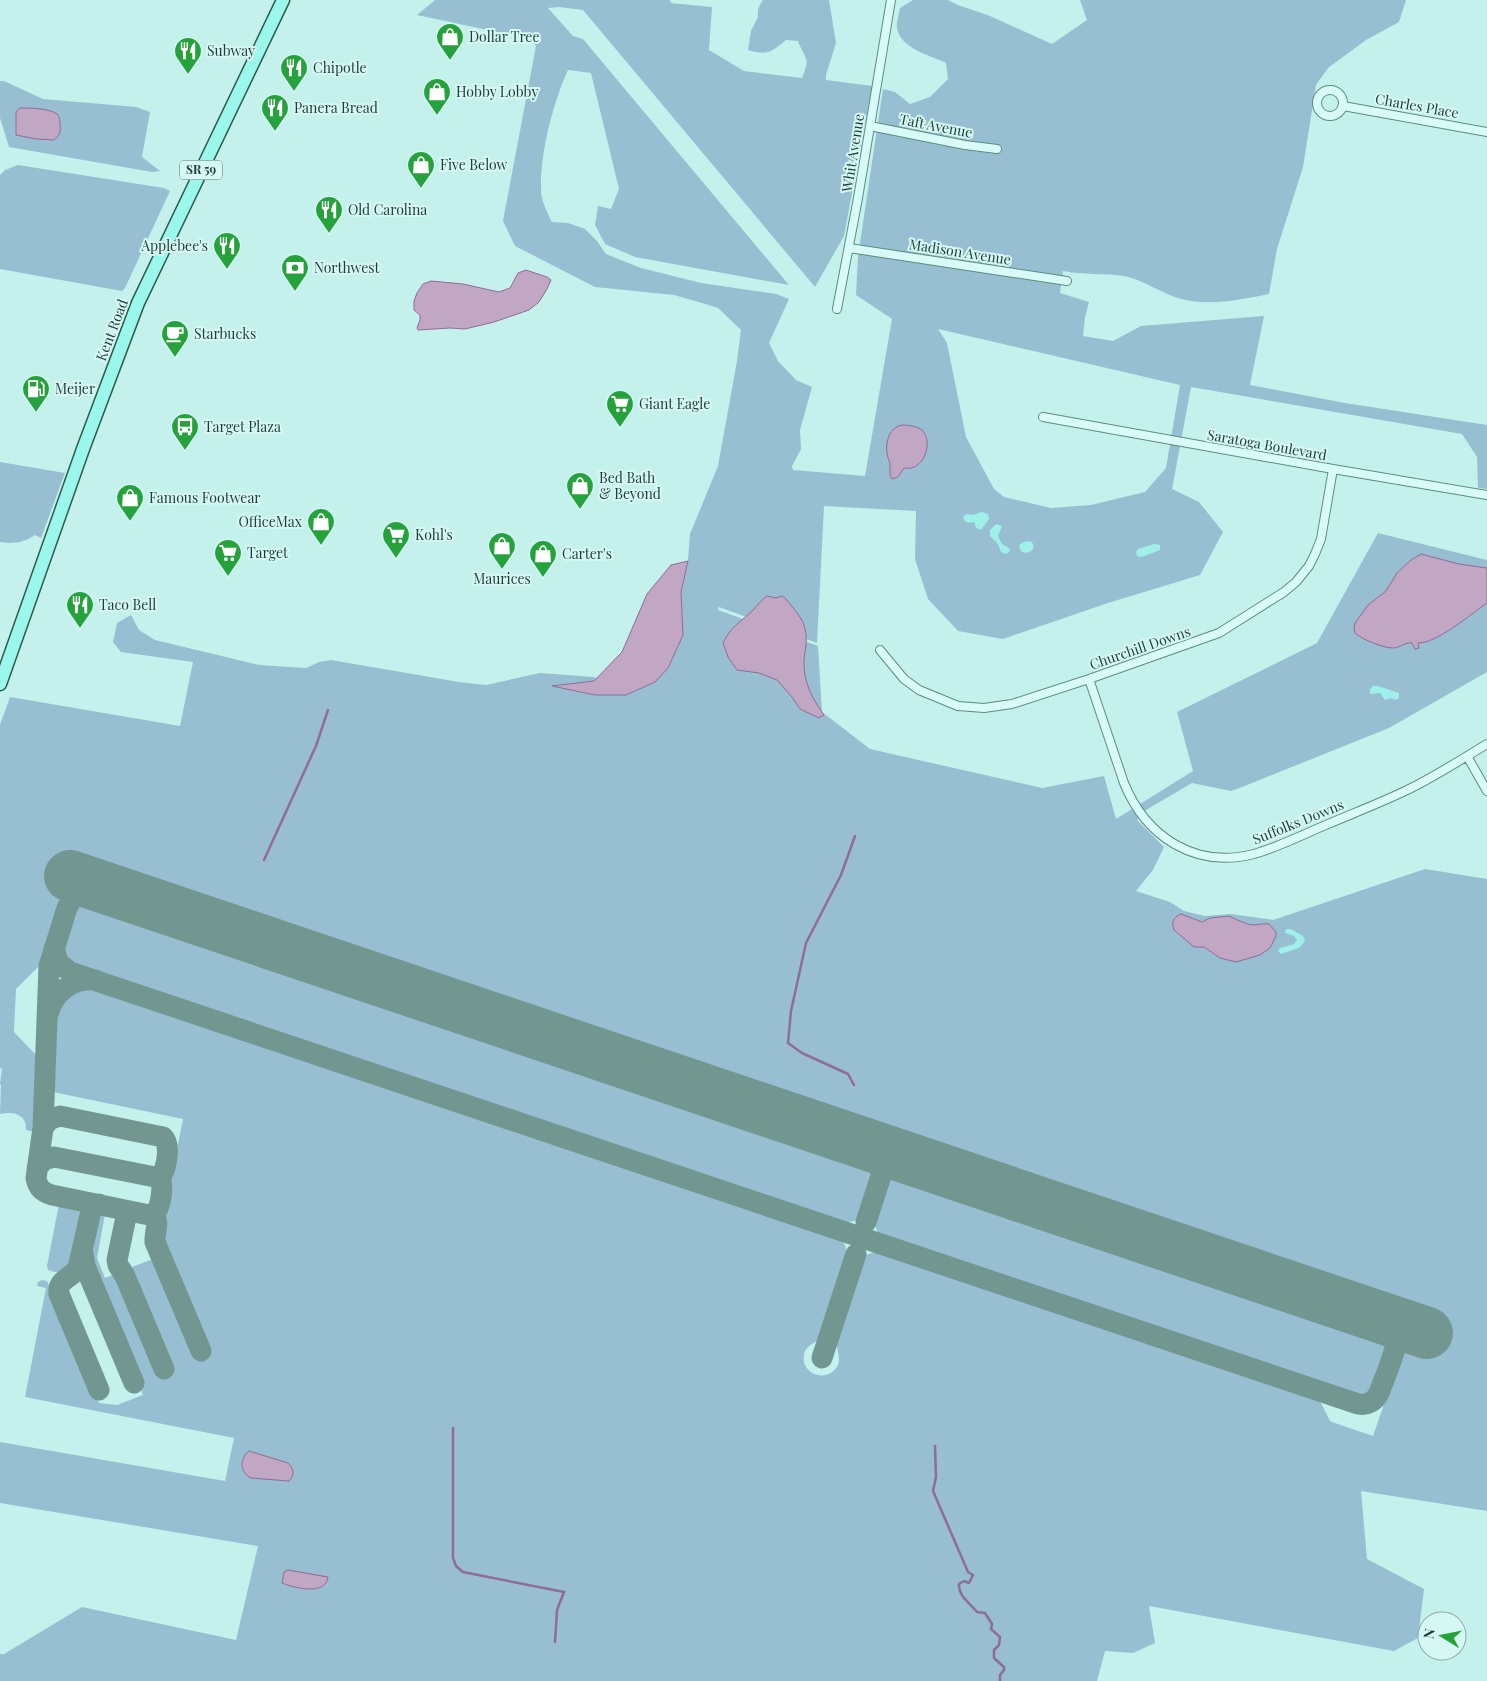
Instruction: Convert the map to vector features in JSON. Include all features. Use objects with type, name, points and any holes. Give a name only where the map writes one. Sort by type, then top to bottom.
[{"type":"main road","name":"Kent Road","points":[[0,684],[83,449],[138,303],[283,0]]},
{"type":"street","name":"Whit Avenue","points":[[837,308],[891,0]]},
{"type":"street","name":"Charles Place","points":[[1343,106],[1487,132]]},
{"type":"street","name":"Taft Avenue","points":[[870,126],[965,145],[997,149]]},
{"type":"street","name":"Madison Avenue","points":[[849,248],[1067,281]]},
{"type":"street","name":"Saratoga Boulevard","points":[[1043,417],[1333,470],[1487,495]]},
{"type":"street","name":"Churchill Downs","points":[[880,650],[904,680],[919,690],[947,703],[970,708],[1012,704],[1219,633],[1296,582],[1309,566],[1320,539],[1333,470]]},
{"type":"street","name":"Suffolks Downs","points":[[1089,679],[1124,783],[1138,811],[1166,839],[1183,848],[1205,855],[1234,857],[1261,851],[1405,791],[1487,744]]},
{"type":"street","points":[[1467,756],[1487,791]]},
{"type":"shaded area","points":[[435,0],[670,0],[671,3],[712,7],[709,50],[744,71],[802,78],[807,62],[798,41],[786,40],[769,52],[760,53],[748,50],[751,31],[763,0],[829,0],[836,43],[826,80],[872,86],[844,236],[815,287],[583,10],[559,7],[548,8],[573,36],[583,39],[789,285],[635,257],[605,244],[595,225],[598,206],[611,209],[619,189],[591,73],[568,70],[562,83],[548,128],[541,175],[541,193],[552,222],[568,223],[585,229],[606,254],[641,268],[701,283],[776,294],[789,299],[769,343],[778,361],[796,380],[812,387],[800,430],[801,449],[792,466],[793,470],[865,476],[892,319],[856,295],[858,256],[883,89],[895,92],[910,104],[930,97],[948,79],[946,63],[909,46],[899,35],[897,21],[900,8],[913,0],[948,0],[990,16],[1052,44],[1087,20],[1080,0],[1406,0],[1399,22],[1366,40],[1328,68],[1316,85],[1303,167],[1277,249],[1269,294],[1214,302],[1192,301],[1174,297],[1124,276],[1063,271],[1060,293],[1089,302],[1083,336],[1113,341],[1141,326],[1264,316],[1250,385],[1345,403],[1487,425],[1487,489],[1478,488],[1477,457],[1462,434],[1191,387],[1172,489],[1199,502],[1223,532],[1200,575],[1108,603],[1003,639],[958,631],[928,599],[915,559],[916,511],[824,506],[817,643],[719,607],[718,610],[818,646],[822,712],[870,749],[1042,788],[1104,776],[1116,819],[1193,771],[1177,712],[1317,643],[1378,533],[1487,560],[1487,672],[1389,728],[1231,791],[1192,783],[1146,810],[1137,820],[1164,847],[1153,870],[1136,891],[1170,902],[1184,911],[1205,916],[1231,914],[1273,920],[1425,869],[1487,879],[1487,1511],[1361,1491],[1367,1559],[1424,1589],[1421,1611],[1417,1611],[1417,1639],[1394,1651],[1149,1606],[1155,1643],[1133,1653],[1105,1651],[1097,1681],[0,1681],[0,1654],[4,1654],[82,1607],[236,1640],[258,1546],[0,1503],[0,1442],[225,1481],[234,1438],[25,1397],[46,1288],[37,1286],[38,1282],[42,1280],[47,1281],[51,1289],[99,1403],[117,1405],[143,1395],[89,1263],[99,1212],[105,1214],[97,1258],[105,1278],[120,1272],[162,1371],[168,1369],[127,1269],[158,1257],[199,1355],[207,1352],[161,1244],[173,1159],[175,1159],[183,1119],[53,1092],[54,1028],[57,1012],[65,998],[83,989],[102,990],[838,1237],[846,1247],[846,1259],[822,1334],[819,1339],[809,1346],[804,1355],[804,1362],[807,1368],[818,1375],[830,1373],[838,1364],[837,1336],[859,1266],[866,1255],[877,1251],[1319,1399],[1330,1421],[1373,1436],[1407,1338],[1423,1343],[1430,1322],[74,866],[41,964],[16,989],[14,1032],[39,1058],[36,1132],[26,1130],[24,1120],[18,1115],[10,1113],[0,1114],[2,1069],[0,1068],[0,725],[10,697],[180,726],[193,662],[121,652],[113,642],[117,623],[131,615],[139,630],[155,640],[259,665],[306,668],[319,662],[331,660],[486,685],[540,673],[594,677],[626,694],[668,668],[683,635],[681,592],[688,561],[690,534],[718,466],[741,330],[718,308],[674,295],[595,287],[515,246],[503,221],[536,46],[531,40],[417,15]],"holes":[[[938,329],[1180,385],[1166,468],[1145,492],[1091,505],[1051,508],[1004,497],[994,489],[966,437],[947,343]]]},
{"type":"shaded area","points":[[0,81],[4,81],[43,99],[136,107],[150,112],[142,157],[160,171],[152,172],[9,147],[0,118]]},
{"type":"shaded area","points":[[20,108],[44,109],[57,114],[60,120],[60,132],[57,137],[54,140],[16,135],[16,112]]},
{"type":"shaded area","points":[[18,165],[164,188],[170,191],[122,291],[0,269],[0,175],[5,170]]},
{"type":"shaded area","points":[[526,270],[551,280],[539,302],[529,310],[494,322],[465,329],[418,330],[420,315],[414,310],[414,301],[423,284],[431,281],[463,284],[499,292],[510,288],[518,273]]},
{"type":"shaded area","points":[[902,425],[922,430],[927,442],[927,448],[922,461],[911,468],[904,468],[898,477],[892,479],[887,444],[891,432]]},
{"type":"shaded area","points":[[0,462],[65,473],[41,538],[35,535],[18,542],[0,542]]},
{"type":"shaded area","points":[[1421,554],[1459,564],[1487,568],[1487,603],[1444,634],[1418,643],[1419,648],[1415,649],[1412,643],[1396,648],[1384,647],[1356,634],[1354,630],[1355,623],[1368,605],[1386,591],[1397,573],[1411,560]]},
{"type":"shaded area","points":[[688,561],[681,592],[683,635],[668,668],[655,682],[626,695],[595,695],[552,686],[594,681],[622,652],[647,594],[671,565]]},
{"type":"shaded area","points":[[767,596],[776,598],[782,596],[786,599],[804,625],[806,637],[805,675],[812,696],[824,715],[819,718],[800,709],[777,680],[759,673],[737,670],[728,657],[723,643],[726,637]]},
{"type":"shaded area","points":[[90,897],[866,1156],[871,1161],[874,1173],[861,1213],[855,1221],[842,1223],[75,966],[64,958],[62,945],[74,910],[78,904]]},
{"type":"shaded area","points":[[1181,914],[1202,922],[1210,918],[1229,916],[1250,925],[1269,924],[1276,932],[1276,936],[1270,948],[1260,955],[1236,962],[1220,958],[1204,947],[1194,947],[1174,930],[1173,920]]},
{"type":"shaded area","points":[[904,1170],[1388,1332],[1391,1338],[1390,1342],[1373,1389],[1365,1394],[1354,1395],[885,1237],[879,1233],[875,1223],[879,1201],[889,1177],[896,1172]]},
{"type":"shaded area","points":[[59,1204],[82,1209],[84,1213],[74,1261],[67,1270],[56,1272],[48,1270],[47,1266]]},
{"type":"shaded area","points":[[249,1451],[288,1463],[293,1472],[291,1479],[289,1481],[251,1478],[247,1476],[242,1462]]},
{"type":"shaded area","points":[[288,1570],[328,1577],[322,1587],[316,1589],[294,1587],[282,1583],[284,1572]]},
{"type":"sand","points":[[982,512],[988,514],[989,519],[981,530],[976,528],[974,522],[968,523],[964,520],[963,517],[966,514],[973,515]]},
{"type":"sand","points":[[996,524],[1002,526],[998,536],[1002,544],[1009,548],[1010,551],[1006,554],[1001,552],[998,544],[990,536],[990,530]]},
{"type":"sand","points":[[1026,541],[1032,542],[1034,547],[1026,553],[1022,552],[1019,548],[1020,544]]},
{"type":"sand","points":[[1154,544],[1160,545],[1160,550],[1142,557],[1137,556],[1136,552],[1138,549]]},
{"type":"sand","points":[[1373,686],[1399,693],[1399,698],[1396,700],[1391,698],[1385,700],[1380,693],[1370,694],[1370,689]]},
{"type":"sand","points":[[1286,929],[1291,929],[1303,936],[1305,941],[1299,948],[1281,954],[1278,951],[1280,948],[1294,944],[1297,940],[1294,936],[1285,933]]},
{"type":"waterway","points":[[264,860],[316,746],[328,710]]},
{"type":"waterway","points":[[854,1085],[848,1074],[802,1053],[788,1043],[791,1011],[806,943],[841,875],[855,836]]},
{"type":"waterway","points":[[453,1428],[453,1558],[456,1566],[463,1572],[564,1592],[557,1610],[555,1642]]},
{"type":"waterway","points":[[935,1446],[936,1477],[933,1491],[968,1572],[973,1575],[969,1583],[964,1581],[959,1584],[960,1592],[977,1612],[985,1613],[992,1624],[991,1629],[1000,1637],[999,1645],[994,1650],[994,1658],[1004,1667],[1000,1675],[1000,1681]]},
{"type":"taxiway","points":[[110,890],[85,891],[72,899],[67,908],[49,966],[43,1128],[36,1178],[41,1189],[52,1195],[154,1216],[157,1225],[155,1242],[201,1351]]},
{"type":"taxiway","points":[[54,948],[58,962],[70,972],[1358,1404],[1368,1404],[1375,1398],[1379,1393],[1388,1370],[1398,1334],[1396,1325],[1389,1320]]},
{"type":"taxiway","points":[[48,1014],[55,999],[65,988],[79,981],[95,980]]},
{"type":"taxiway","points":[[43,1128],[49,1120],[60,1116],[163,1137],[167,1145],[165,1169],[160,1177],[155,1177]]},
{"type":"taxiway","points":[[864,1143],[872,1149],[877,1157],[881,1176],[866,1222]]},
{"type":"taxiway","points":[[37,1168],[44,1160],[54,1157],[155,1177],[161,1181],[161,1198],[154,1214],[149,1214]]},
{"type":"taxiway","points":[[881,1176],[889,1167],[899,1162],[922,1163]]},
{"type":"taxiway","points":[[99,1204],[93,1207],[91,1211],[78,1268],[62,1282],[59,1294],[99,1390]]},
{"type":"taxiway","points":[[120,1209],[125,1213],[126,1217],[117,1260],[118,1265],[125,1276],[164,1369]]},
{"type":"taxiway","points":[[83,1253],[85,1266],[134,1383]]},
{"type":"taxiway","points":[[822,1358],[856,1254]]},
{"type":"runway","points":[[70,876],[1427,1333]]},
{"type":"place","name":"Dollar Tree","points":[[450,61]]},
{"type":"place","name":"Subway","points":[[188,75]]},
{"type":"place","name":"Chipotle","points":[[294,92]]},
{"type":"place","name":"Hobby Lobby","points":[[437,116]]},
{"type":"place","name":"Panera Bread","points":[[275,132]]},
{"type":"place","name":"Five Below","points":[[421,189]]},
{"type":"place","name":"Old Carolina","points":[[329,234]]},
{"type":"place","name":"Applebee's","points":[[227,270]]},
{"type":"place","name":"Northwest","points":[[295,292]]},
{"type":"place","name":"Starbucks","points":[[175,358]]},
{"type":"place","name":"Meijer","points":[[36,413]]},
{"type":"place","name":"Giant Eagle","points":[[620,428]]},
{"type":"place","name":"Target Plaza","points":[[185,451]]},
{"type":"place","name":"Bed Bath & Beyond","points":[[580,510]]},
{"type":"place","name":"Famous Footwear","points":[[130,522]]},
{"type":"place","name":"OfficeMax","points":[[321,546]]},
{"type":"place","name":"Kohl's","points":[[396,559]]},
{"type":"place","name":"Maurices","points":[[502,570]]},
{"type":"place","name":"Target","points":[[228,577]]},
{"type":"place","name":"Carter's","points":[[543,578]]},
{"type":"place","name":"Taco Bell","points":[[80,629]]}]
